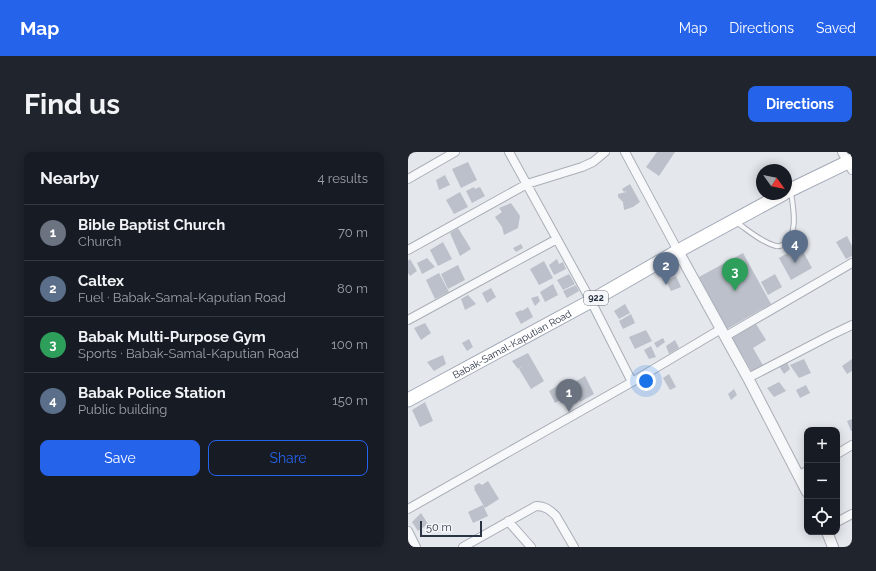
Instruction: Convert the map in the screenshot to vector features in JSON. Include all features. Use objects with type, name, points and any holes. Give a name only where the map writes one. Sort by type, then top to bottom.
[{"type":"main road","name":"Babak-Samal-Kaputian Road","points":[[792,189],[848,161]]},
{"type":"main road","name":"Babak-Samal-Kaputian Road","points":[[408,400],[591,301],[678,251],[772,200]]},
{"type":"street","points":[[408,179],[455,152]]},
{"type":"street","points":[[509,152],[591,301],[632,382]]},
{"type":"street","points":[[408,250],[527,184],[582,167],[593,162],[605,152]]},
{"type":"street","points":[[625,152],[748,378],[803,473]]},
{"type":"street","points":[[408,320],[557,239]]},
{"type":"street","points":[[408,509],[632,382],[852,263]]},
{"type":"street","points":[[748,378],[852,325]]},
{"type":"street","points":[[840,452],[852,445]]},
{"type":"street","points":[[463,547],[536,506],[542,506],[556,516],[574,547]]},
{"type":"street","points":[[840,520],[852,514]]},
{"type":"street","points":[[508,521],[531,547]]},
{"type":"street","points":[[408,531],[416,547]]},
{"type":"street","points":[[828,535],[833,547]]},
{"type":"lane","points":[[734,221],[759,238],[770,244],[779,246],[788,241],[794,228],[789,200]]},
{"type":"building","points":[[657,152],[675,152],[659,176],[646,167]]},
{"type":"building","points":[[468,162],[477,180],[461,188],[452,169]]},
{"type":"building","points":[[445,175],[450,185],[439,190],[436,180]]},
{"type":"building","points":[[630,184],[640,202],[633,207],[624,210],[623,202],[618,197],[618,194],[626,192],[622,189]]},
{"type":"building","points":[[474,187],[475,189],[480,187],[485,196],[472,203],[466,191]]},
{"type":"building","points":[[460,192],[468,207],[454,214],[446,200]]},
{"type":"building","points":[[511,203],[520,216],[518,228],[504,235],[502,227],[495,217],[502,212],[499,208]]},
{"type":"building","points":[[458,228],[471,249],[460,256],[450,233]]},
{"type":"building","points":[[847,236],[852,246],[852,256],[846,259],[836,242]]},
{"type":"building","points":[[443,242],[452,259],[438,266],[430,250]]},
{"type":"building","points":[[521,244],[523,248],[516,252],[513,248]]},
{"type":"building","points":[[800,246],[812,268],[791,280],[779,258]]},
{"type":"building","points":[[743,253],[771,304],[727,329],[699,277]]},
{"type":"building","points":[[427,258],[435,267],[422,274],[417,263]]},
{"type":"building","points":[[410,259],[417,271],[410,276],[408,273],[408,261]]},
{"type":"building","points":[[557,259],[559,264],[563,262],[566,269],[554,275],[549,265]]},
{"type":"building","points":[[544,261],[553,278],[539,285],[530,269]]},
{"type":"building","points":[[458,265],[465,280],[448,289],[441,274]]},
{"type":"building","points":[[439,273],[449,292],[435,299],[426,280]]},
{"type":"building","points":[[569,274],[575,284],[563,290],[557,280]]},
{"type":"building","points":[[775,274],[782,287],[768,295],[761,282]]},
{"type":"building","points":[[676,276],[681,287],[671,291],[666,281]]},
{"type":"building","points":[[553,284],[558,295],[545,302],[540,292]]},
{"type":"building","points":[[576,285],[579,291],[567,298],[563,291]]},
{"type":"building","points":[[491,288],[496,297],[487,303],[482,293]]},
{"type":"building","points":[[468,295],[476,304],[465,310],[461,299]]},
{"type":"building","points":[[538,296],[540,301],[535,306],[531,298]]},
{"type":"building","points":[[625,304],[630,313],[619,319],[614,311]]},
{"type":"building","points":[[528,307],[533,317],[521,324],[515,313]]},
{"type":"building","points":[[631,314],[635,323],[623,329],[619,321]]},
{"type":"building","points":[[425,323],[431,333],[421,340],[414,328]]},
{"type":"building","points":[[756,324],[766,340],[753,348],[764,367],[753,374],[732,338]]},
{"type":"building","points":[[646,330],[652,341],[635,349],[629,337]]},
{"type":"building","points":[[663,338],[665,342],[657,348],[654,343]]},
{"type":"building","points":[[469,339],[473,347],[467,351],[462,343]]},
{"type":"building","points":[[675,340],[679,348],[669,354],[666,346]]},
{"type":"building","points":[[651,346],[656,357],[649,359],[644,350]]},
{"type":"building","points":[[528,353],[544,381],[531,389],[519,369],[522,366],[518,369],[512,361]]},
{"type":"building","points":[[443,355],[446,364],[434,371],[427,362]]},
{"type":"building","points":[[804,359],[811,373],[799,378],[790,365]]},
{"type":"building","points":[[852,359],[852,371],[847,374],[842,366]]},
{"type":"building","points":[[787,362],[790,369],[784,374],[779,366]]},
{"type":"building","points":[[669,374],[676,387],[670,390],[663,378]]},
{"type":"building","points":[[585,376],[594,394],[580,402],[570,385]]},
{"type":"building","points":[[779,382],[786,391],[774,397],[767,388]]},
{"type":"building","points":[[560,384],[566,394],[561,397],[562,399],[555,403],[549,391]]},
{"type":"building","points":[[806,385],[810,393],[800,398],[796,390]]},
{"type":"building","points":[[734,389],[737,395],[731,400],[728,394]]},
{"type":"building","points":[[425,402],[433,421],[420,427],[412,410]]},
{"type":"building","points":[[852,419],[852,431],[851,431],[847,421]]},
{"type":"building","points":[[488,481],[499,499],[485,508],[474,489],[474,486],[479,483],[482,485]]},
{"type":"building","points":[[483,505],[488,516],[473,523],[468,512]]},
{"type":"building","points":[[421,513],[428,524],[418,531],[412,522]]},
{"type":"place","name":"Babak Police Station","points":[[795,263]]},
{"type":"place","name":"Caltex","points":[[666,285]]},
{"type":"place","name":"Babak Multi-Purpose Gym","points":[[735,291]]},
{"type":"place","name":"Bible Baptist Church","points":[[569,412]]}]
